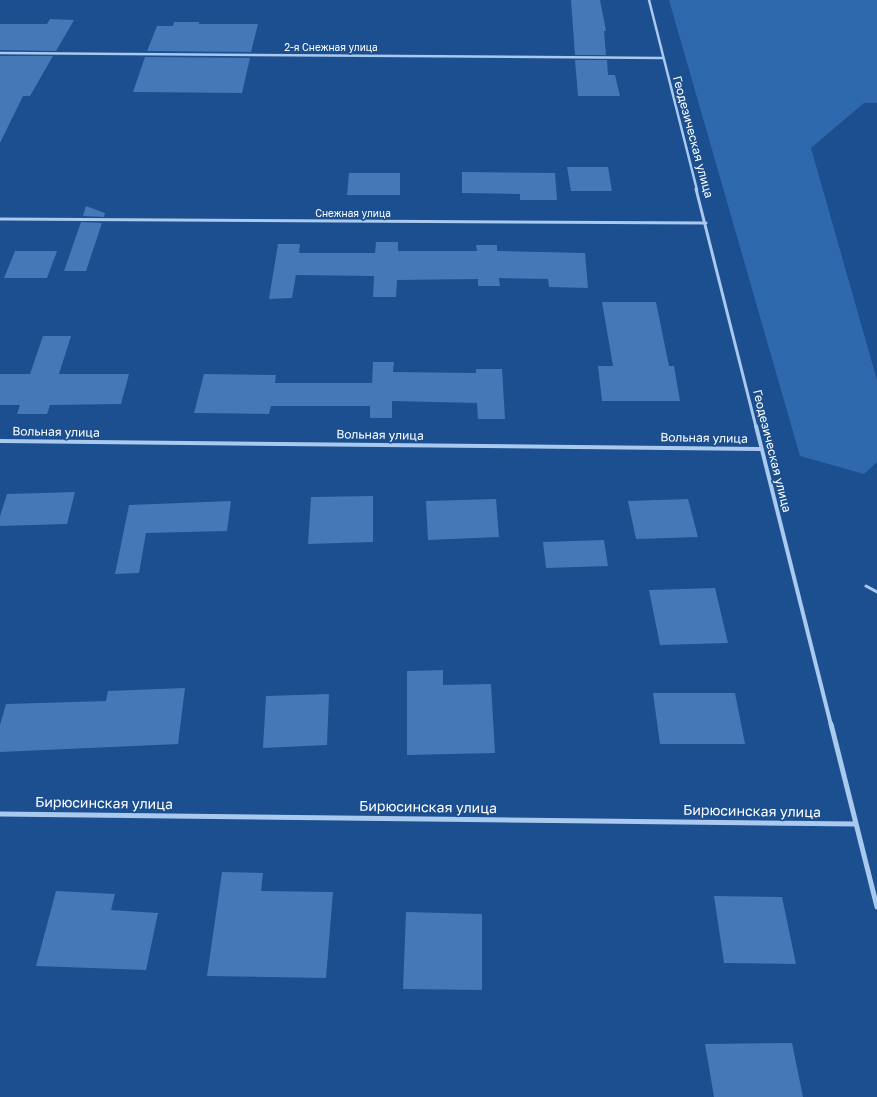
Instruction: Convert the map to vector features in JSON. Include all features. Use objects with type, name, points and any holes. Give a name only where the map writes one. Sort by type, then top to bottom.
[{"type":"street","name":"Геодезическая улица","points":[[648,0],[706,223],[760,449],[877,907]]},
{"type":"street","name":"2-я Снежная улица","points":[[0,53],[662,58]]},
{"type":"street","name":"Снежная улица","points":[[0,219],[706,223]]},
{"type":"street","name":"Вольная улица","points":[[0,441],[760,449]]},
{"type":"street","name":"Бирюсинская улица","points":[[0,814],[856,824]]},
{"type":"lane","points":[[866,586],[877,592]]},
{"type":"shaded area","points":[[669,0],[877,0],[877,103],[864,103],[811,148],[877,380],[877,462],[864,474],[800,456]]},
{"type":"building","points":[[571,0],[600,0],[606,31],[604,31],[606,55],[575,55]]},
{"type":"building","points":[[50,19],[74,20],[56,51],[0,50],[0,24],[47,24]]},
{"type":"building","points":[[174,22],[199,22],[199,24],[258,24],[251,52],[147,51],[157,26],[173,26]]},
{"type":"building","points":[[0,56],[53,56],[30,96],[23,96],[0,143]]},
{"type":"building","points":[[145,57],[250,58],[242,93],[133,92]]},
{"type":"building","points":[[575,60],[607,60],[608,75],[615,75],[620,96],[578,96]]},
{"type":"building","points":[[567,167],[608,167],[612,191],[571,191]]},
{"type":"building","points":[[462,172],[555,173],[557,200],[520,200],[520,194],[462,193]]},
{"type":"building","points":[[349,173],[400,173],[400,195],[347,195]]},
{"type":"building","points":[[86,206],[105,213],[104,217],[83,216]]},
{"type":"building","points":[[81,222],[102,223],[86,271],[64,271]]},
{"type":"building","points":[[376,242],[398,242],[398,251],[477,251],[476,245],[497,245],[497,251],[585,253],[588,288],[549,287],[548,279],[499,278],[500,286],[478,286],[478,279],[397,280],[396,297],[373,297],[374,276],[296,275],[292,298],[269,299],[278,244],[300,244],[299,253],[375,253]]},
{"type":"building","points":[[15,251],[57,251],[47,278],[4,278]]},
{"type":"building","points":[[602,302],[656,302],[669,366],[674,366],[680,401],[602,401],[598,366],[613,366]]},
{"type":"building","points":[[43,336],[71,336],[59,374],[129,374],[121,404],[50,405],[47,414],[17,414],[20,405],[0,405],[0,374],[30,374]]},
{"type":"building","points":[[373,362],[394,362],[393,372],[476,373],[476,369],[502,369],[505,419],[478,419],[477,403],[392,401],[392,418],[370,418],[370,406],[271,406],[269,414],[194,413],[204,374],[276,375],[275,383],[372,383]]},
{"type":"building","points":[[75,492],[67,524],[0,526],[0,516],[7,494]]},
{"type":"building","points":[[373,496],[373,542],[308,544],[311,497]]},
{"type":"building","points":[[496,499],[499,537],[428,540],[426,501]]},
{"type":"building","points":[[688,499],[698,537],[636,539],[628,501]]},
{"type":"building","points":[[231,501],[227,531],[146,533],[139,573],[115,574],[129,505]]},
{"type":"building","points":[[604,540],[608,566],[546,568],[543,542]]},
{"type":"building","points":[[715,588],[728,643],[660,645],[649,590]]},
{"type":"building","points":[[443,670],[443,685],[491,684],[495,753],[407,755],[407,671]]},
{"type":"building","points":[[185,688],[178,744],[0,752],[0,725],[6,704],[106,701],[108,691]]},
{"type":"building","points":[[653,693],[735,693],[745,744],[660,744]]},
{"type":"building","points":[[329,694],[327,745],[263,748],[266,696]]},
{"type":"building","points":[[222,872],[263,873],[261,891],[333,892],[326,978],[207,976]]},
{"type":"building","points":[[56,891],[115,894],[111,910],[158,913],[146,970],[36,966]]},
{"type":"building","points":[[714,896],[782,897],[796,964],[724,963]]},
{"type":"building","points":[[406,912],[482,914],[482,990],[403,989]]},
{"type":"building","points":[[792,1043],[803,1097],[714,1097],[705,1044]]}]
